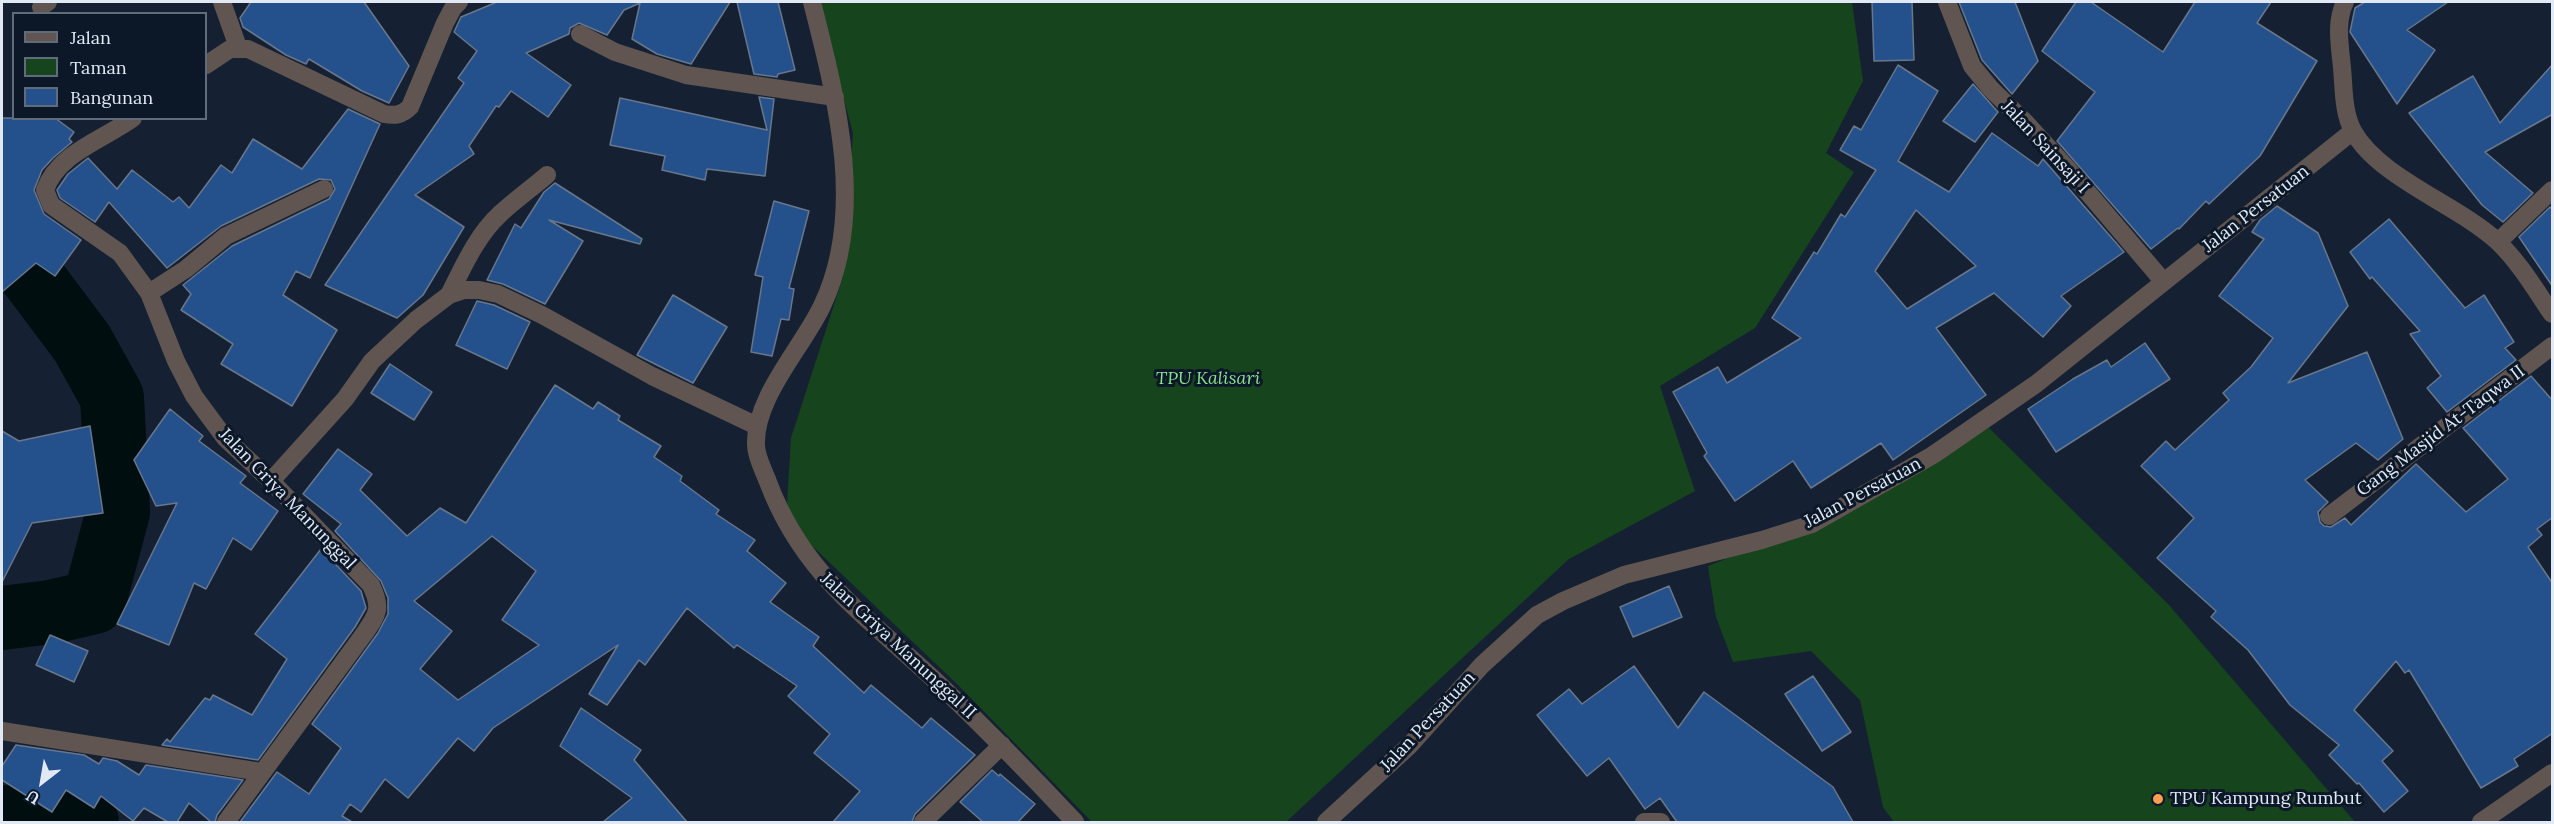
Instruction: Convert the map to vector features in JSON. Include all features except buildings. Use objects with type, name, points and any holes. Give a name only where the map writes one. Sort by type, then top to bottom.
[{"type":"street","points":[[222,2],[238,47]]},
{"type":"street","points":[[207,63],[221,53],[238,47],[270,58],[384,114],[394,116],[403,114],[410,107],[445,23],[459,2]]},
{"type":"street","name":"Jalan Griya Manunggal II","points":[[812,2],[835,97],[846,166],[843,224],[835,273],[822,306],[767,401],[757,426],[755,448],[776,502],[812,563],[856,609],[1002,745],[1076,822]]},
{"type":"street","name":"Jalan Sainsaji I","points":[[1947,2],[1972,66],[2067,168],[2163,281]]},
{"type":"street","points":[[2345,2],[2338,20],[2345,106],[2353,131],[2373,154],[2392,170],[2472,222],[2498,242],[2553,314]]},
{"type":"street","points":[[580,34],[615,52],[686,75],[835,97]]},
{"type":"street","name":"Jalan Griya Manunggal","points":[[130,120],[67,159],[50,176],[45,190],[51,205],[120,253],[149,293],[176,360],[194,396],[225,438],[271,481],[371,585],[379,601],[376,617],[227,821]]},
{"type":"street","name":"Jalan Persatuan","points":[[1326,822],[1410,745],[1482,664],[1537,615],[1624,575],[1762,540],[1812,524],[1933,455],[2036,384],[2353,131]]},
{"type":"street","points":[[449,295],[467,259],[489,226],[499,214],[547,175]]},
{"type":"street","points":[[149,293],[186,269],[226,236],[324,189]]},
{"type":"street","points":[[2498,242],[2553,190]]},
{"type":"street","points":[[271,481],[345,399],[372,361],[416,320],[449,295],[464,290],[498,294],[542,315],[652,376],[757,426]]},
{"type":"street","name":"Gang Masjid At-Taqwa II","points":[[2329,516],[2553,346]]},
{"type":"street","points":[[2,731],[261,772]]},
{"type":"street","points":[[923,822],[1002,745]]},
{"type":"street","points":[[2481,822],[2553,773]]},
{"type":"street","points":[[1644,822],[1661,822]]},
{"type":"green space","name":"TPU Kalisari","points":[[817,2],[1852,2],[1863,81],[1826,153],[1854,172],[1755,328],[1660,386],[1695,491],[1569,559],[1286,822],[1092,822],[958,685],[786,521],[791,438],[843,277],[853,133]]},
{"type":"green space","points":[[1989,428],[2169,605],[2355,822],[1894,822],[1883,807],[1860,700],[1811,651],[1733,662],[1716,617],[1708,566],[1827,518]]},
{"type":"waterway","points":[[2,245],[31,275],[82,343],[112,397],[118,512],[94,602],[51,612],[2,618]]},
{"type":"waterway","points":[[2,818],[16,816],[87,822]]},
{"type":"place","name":"TPU Kampung Rumbut","points":[[2158,799]]}]
